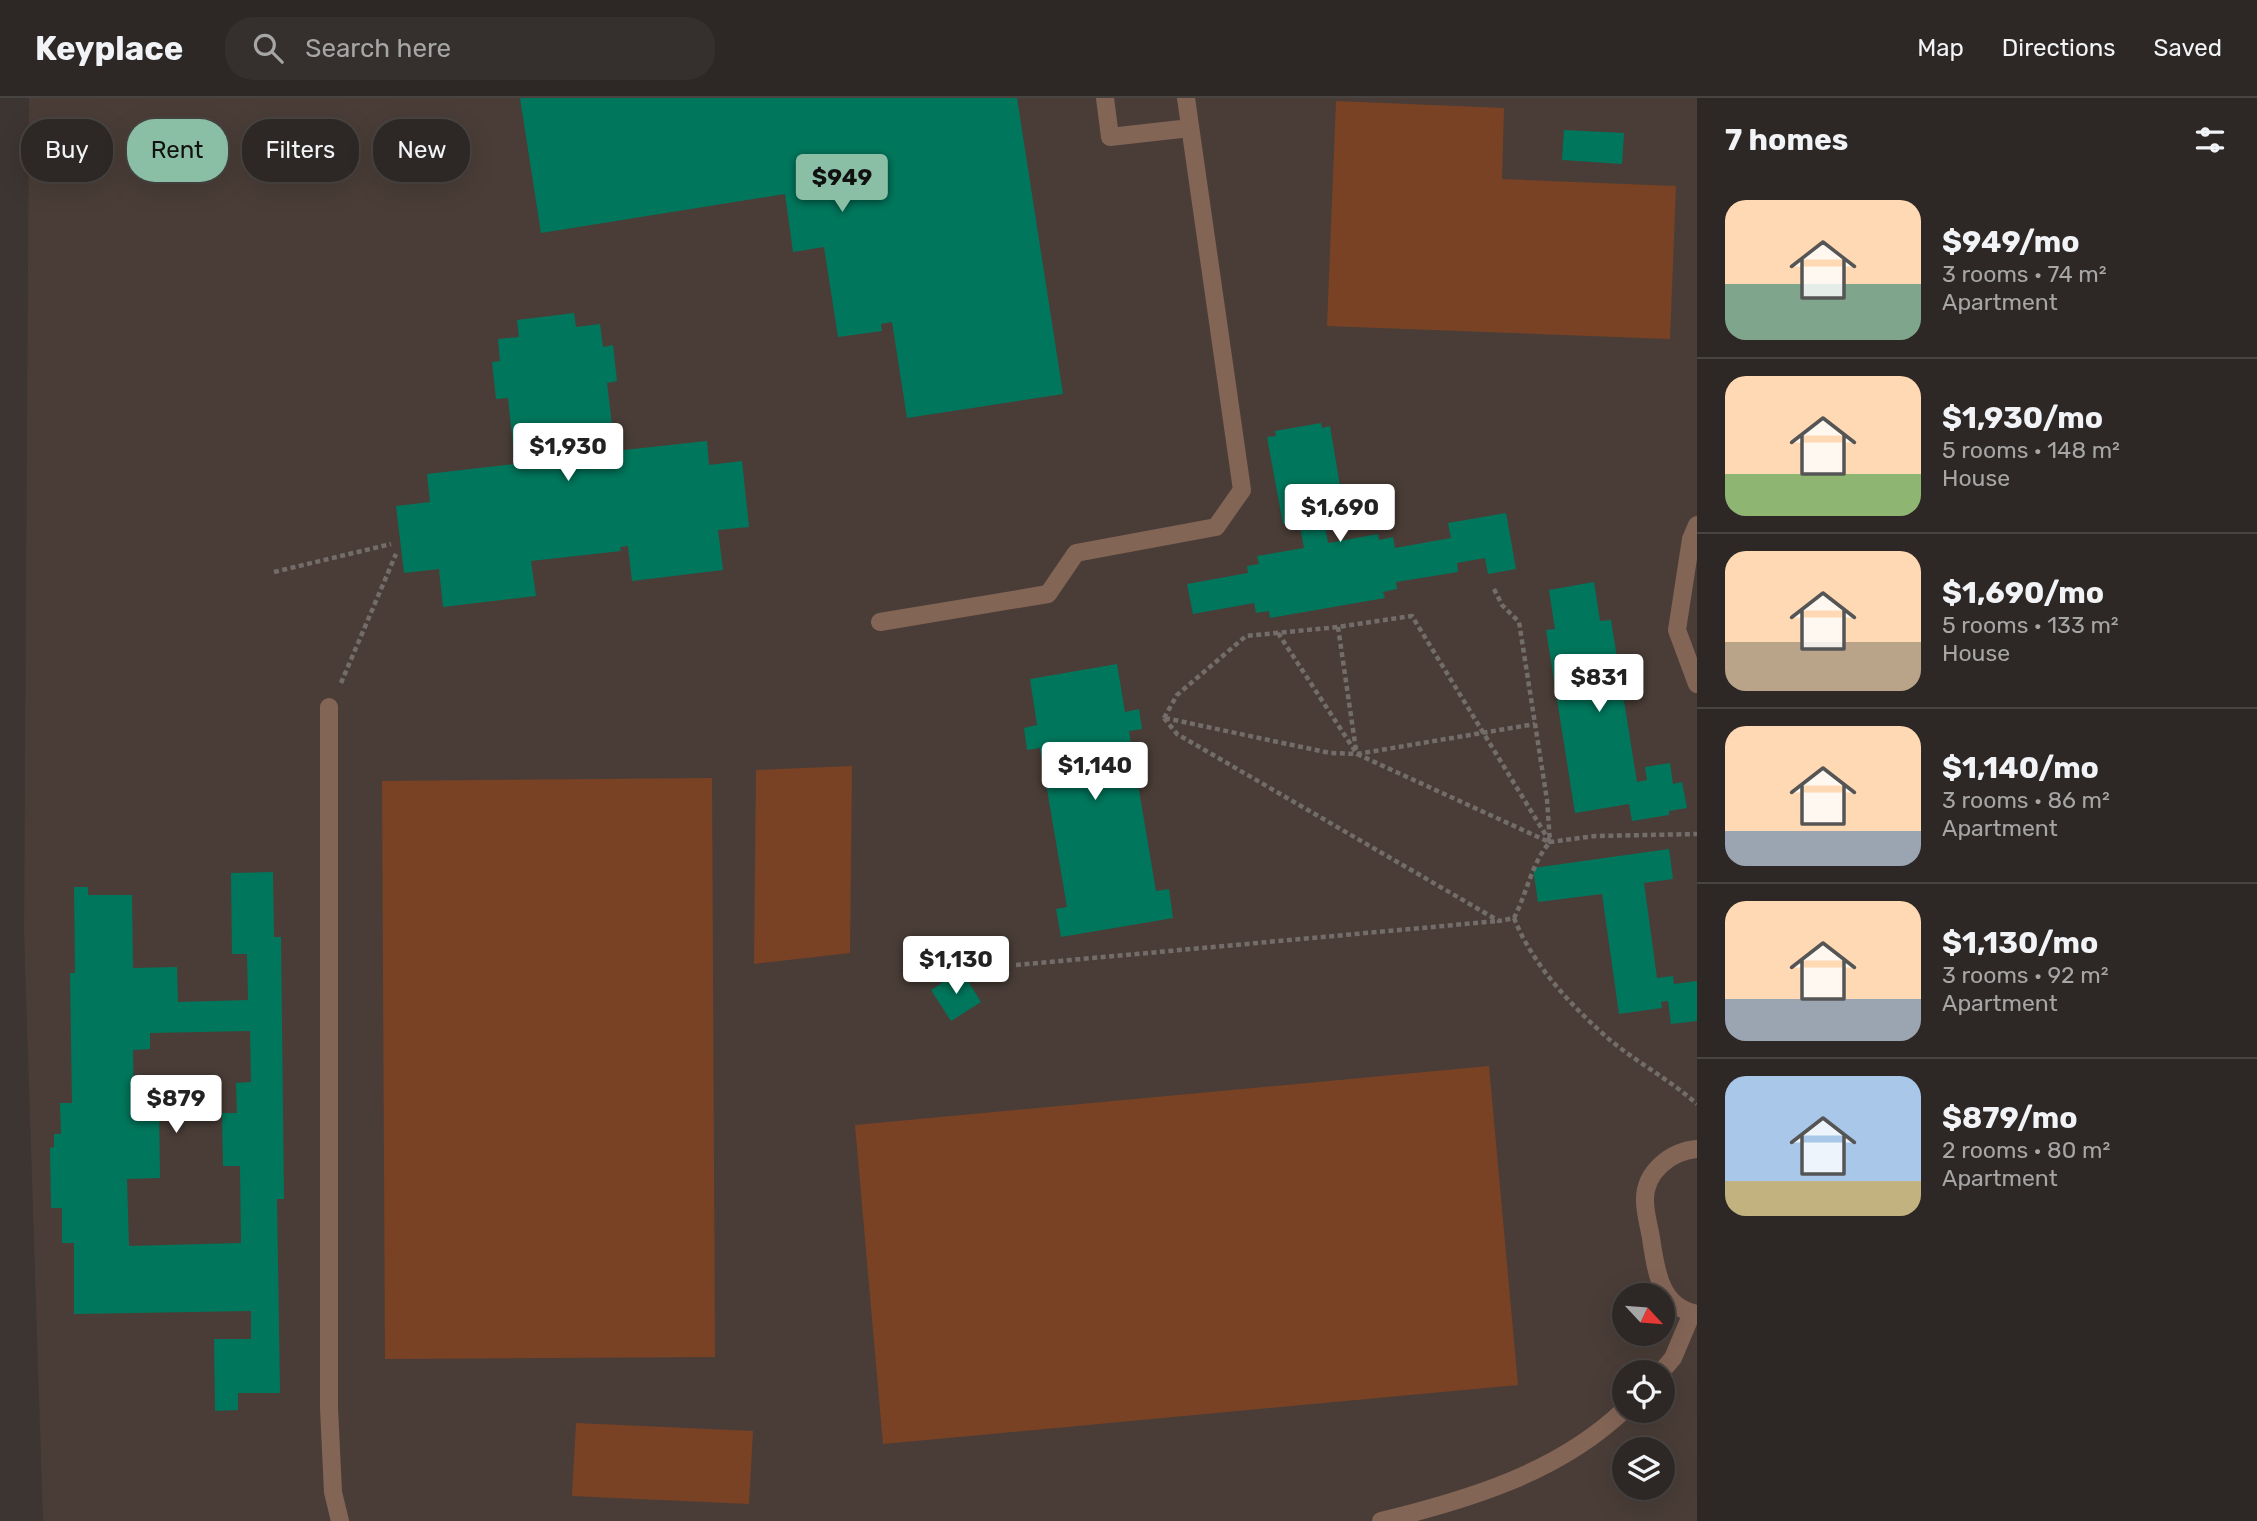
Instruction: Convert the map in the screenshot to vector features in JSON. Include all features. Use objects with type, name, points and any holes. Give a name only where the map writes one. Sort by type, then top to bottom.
[{"type":"lane","points":[[1105,98],[1110,137],[1190,128]]},
{"type":"lane","points":[[880,622],[1048,594],[1076,553],[1216,527],[1242,490],[1186,98]]},
{"type":"lane","points":[[1697,525],[1691,539],[1677,631],[1697,684]]},
{"type":"lane","points":[[329,707],[329,1408],[332,1492],[340,1521]]},
{"type":"lane","points":[[1671,1360],[1695,1314],[1669,1299],[1660,1284],[1644,1200],[1650,1180],[1662,1163],[1673,1155],[1697,1149]]},
{"type":"lane","points":[[1381,1521],[1436,1508],[1504,1485],[1557,1458],[1612,1419]]},
{"type":"path","points":[[274,572],[391,544]]},
{"type":"path","points":[[341,683],[396,555]]},
{"type":"path","points":[[1494,589],[1502,605],[1519,622],[1550,842],[1539,854],[1528,891],[1514,918]]},
{"type":"path","points":[[1164,718],[1177,695],[1246,636],[1412,616],[1550,842]]},
{"type":"path","points":[[1338,627],[1357,754]]},
{"type":"path","points":[[1278,633],[1357,754],[1550,842],[1595,836],[1697,834]]},
{"type":"path","points":[[1164,718],[1330,753],[1357,754],[1535,724]]},
{"type":"path","points":[[1164,718],[1177,734],[1499,921]]},
{"type":"path","points":[[1016,965],[1514,918]]},
{"type":"path","points":[[1514,918],[1530,950],[1578,1008],[1609,1038],[1697,1104]]},
{"type":"shaded area","points":[[29,98],[1697,98],[1697,1521],[43,1521],[24,932],[28,182],[113,182],[113,119],[29,119]]},
{"type":"shaded area","points":[[1336,101],[1504,108],[1502,179],[1676,186],[1670,339],[1327,326]]},
{"type":"shaded area","points":[[852,766],[850,953],[754,964],[756,770]]},
{"type":"shaded area","points":[[712,778],[715,1357],[385,1359],[382,781]]},
{"type":"shaded area","points":[[1489,1066],[1518,1385],[883,1444],[855,1125]]},
{"type":"shaded area","points":[[576,1423],[753,1431],[749,1504],[572,1496]]},
{"type":"building","points":[[520,98],[1017,98],[1063,394],[907,418],[892,322],[881,324],[882,331],[838,337],[824,247],[793,252],[785,194],[541,233]]},
{"type":"building","points":[[1564,130],[1624,133],[1622,164],[1562,160]]},
{"type":"building","points":[[574,313],[576,327],[600,324],[603,347],[613,345],[617,381],[607,383],[615,451],[707,441],[709,465],[742,461],[749,527],[718,530],[723,570],[632,581],[628,546],[620,547],[621,551],[531,561],[536,596],[443,607],[439,569],[404,573],[396,506],[430,502],[427,474],[515,464],[508,398],[496,399],[492,362],[500,361],[498,339],[519,337],[517,320]]},
{"type":"building","points":[[1321,423],[1322,428],[1330,426],[1345,516],[1324,520],[1328,543],[1378,534],[1379,540],[1393,537],[1395,548],[1451,538],[1448,523],[1506,513],[1516,569],[1488,574],[1485,558],[1457,563],[1458,572],[1396,582],[1397,589],[1383,592],[1385,598],[1270,618],[1269,611],[1256,613],[1254,603],[1193,614],[1187,584],[1248,573],[1247,566],[1259,564],[1257,556],[1304,548],[1299,521],[1283,524],[1267,437],[1276,436],[1275,431]]},
{"type":"building","points":[[1594,582],[1600,621],[1611,620],[1637,782],[1647,780],[1645,767],[1670,763],[1673,784],[1682,782],[1687,808],[1669,811],[1669,815],[1632,821],[1629,804],[1575,813],[1546,630],[1555,629],[1549,590]]},
{"type":"building","points":[[1117,664],[1125,712],[1139,709],[1142,729],[1129,731],[1156,891],[1169,889],[1173,918],[1061,937],[1056,909],[1067,907],[1040,748],[1027,750],[1024,728],[1037,725],[1030,679]]},
{"type":"building","points":[[1669,849],[1673,879],[1644,883],[1657,978],[1673,976],[1674,984],[1697,981],[1697,1021],[1671,1024],[1668,1001],[1661,1002],[1662,1008],[1619,1014],[1602,894],[1538,902],[1533,868]]},
{"type":"building","points":[[273,872],[274,937],[281,937],[284,1199],[277,1199],[280,1393],[238,1393],[238,1410],[215,1411],[214,1339],[251,1339],[251,1311],[74,1314],[74,1243],[62,1243],[62,1208],[51,1208],[50,1148],[54,1147],[54,1134],[61,1134],[60,1103],[72,1103],[70,973],[75,973],[74,887],[88,887],[88,895],[132,895],[133,968],[177,967],[178,1002],[248,1000],[247,954],[232,954],[231,873]],"holes":[[[250,1031],[251,1082],[236,1083],[237,1113],[222,1113],[223,1166],[240,1166],[241,1243],[129,1246],[127,1179],[160,1178],[159,1107],[134,1107],[133,1050],[150,1049],[150,1033]]]},
{"type":"building","points":[[961,970],[981,1002],[951,1021],[931,990]]}]
